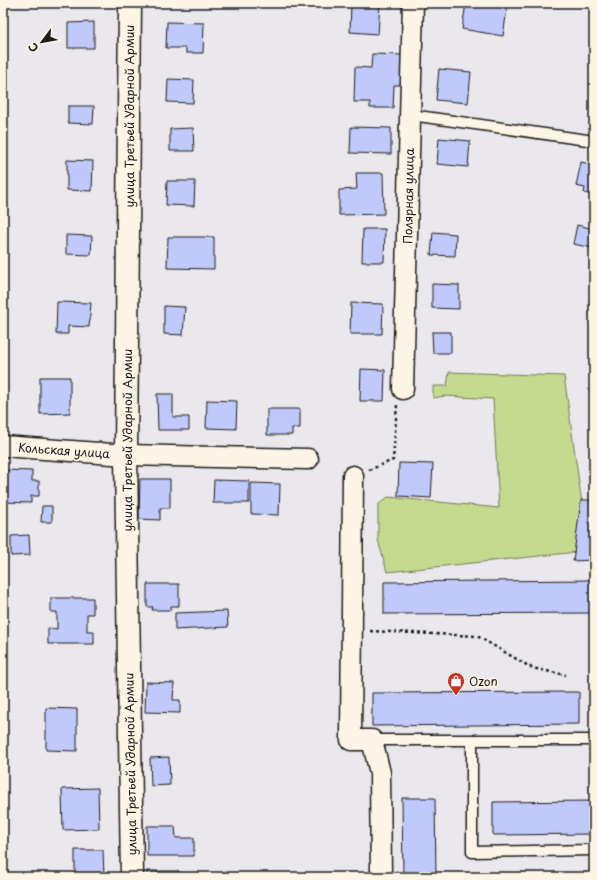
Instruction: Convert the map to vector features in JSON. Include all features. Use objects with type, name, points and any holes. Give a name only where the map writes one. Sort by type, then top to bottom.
[{"type":"main road","name":"улица Третьей Ударной Армии","points":[[130,3],[126,455],[132,877]]},
{"type":"street","name":"Полярная улица","points":[[403,389],[413,3]]},
{"type":"street","name":"Кольская улица","points":[[3,446],[126,455],[308,459]]},
{"type":"street","points":[[353,476],[351,740],[372,740],[380,772],[381,877]]},
{"type":"lane","points":[[410,115],[594,141]]},
{"type":"lane","points":[[372,740],[594,740]]},
{"type":"lane","points":[[472,741],[472,852],[594,850]]},
{"type":"path","points":[[353,476],[393,460],[396,407],[403,389]]},
{"type":"path","points":[[352,631],[477,636],[532,668],[566,675]]},
{"type":"green space","points":[[449,372],[564,376],[583,511],[577,552],[387,572],[378,540],[378,505],[388,497],[499,508],[493,399],[445,396],[433,398],[433,386],[447,386]]},
{"type":"building","points":[[351,3],[380,3],[378,34],[350,32]]},
{"type":"building","points":[[466,3],[508,3],[503,36],[462,29]]},
{"type":"building","points":[[94,22],[94,48],[68,48],[68,23]]},
{"type":"building","points":[[167,22],[204,23],[203,53],[186,53],[186,48],[166,48]]},
{"type":"building","points":[[372,54],[403,55],[403,85],[394,85],[393,108],[370,108],[370,102],[354,102],[355,67],[371,68]]},
{"type":"building","points":[[439,69],[471,72],[468,103],[436,100]]},
{"type":"building","points":[[168,79],[194,80],[193,103],[167,102]]},
{"type":"building","points":[[68,106],[94,106],[93,124],[68,123]]},
{"type":"building","points":[[351,127],[391,128],[391,154],[350,153]]},
{"type":"building","points":[[193,128],[194,151],[170,151],[170,129]]},
{"type":"building","points":[[439,138],[470,141],[468,167],[437,164]]},
{"type":"building","points":[[67,160],[93,161],[92,191],[67,190]]},
{"type":"building","points":[[581,162],[594,165],[594,195],[584,193],[585,188],[576,186]]},
{"type":"building","points":[[356,173],[383,173],[384,214],[339,215],[339,190],[357,189]]},
{"type":"building","points":[[167,181],[195,181],[194,206],[166,205]]},
{"type":"building","points":[[577,225],[594,229],[593,248],[573,244]]},
{"type":"building","points":[[363,229],[385,229],[384,262],[362,262]]},
{"type":"building","points":[[433,232],[456,234],[455,256],[431,255]]},
{"type":"building","points":[[66,235],[92,236],[91,255],[66,254]]},
{"type":"building","points":[[168,237],[214,237],[214,269],[167,268]]},
{"type":"building","points":[[432,284],[459,285],[459,309],[432,308]]},
{"type":"building","points":[[57,302],[91,303],[89,327],[68,326],[68,334],[56,334]]},
{"type":"building","points":[[351,303],[383,304],[382,334],[350,334]]},
{"type":"building","points":[[164,306],[185,307],[183,335],[164,334]]},
{"type":"building","points":[[432,332],[451,332],[451,353],[433,353]]},
{"type":"building","points":[[361,369],[385,370],[384,401],[360,401]]},
{"type":"building","points":[[40,377],[70,377],[70,413],[40,414]]},
{"type":"building","points":[[157,394],[173,394],[173,417],[189,417],[189,430],[158,430]]},
{"type":"building","points":[[207,400],[237,401],[236,429],[206,428]]},
{"type":"building","points":[[267,409],[300,409],[300,428],[292,428],[292,435],[267,435]]},
{"type":"building","points":[[399,463],[433,464],[431,498],[398,496]]},
{"type":"building","points":[[5,470],[32,471],[32,481],[39,481],[39,496],[31,496],[31,503],[4,502],[3,472]]},
{"type":"building","points":[[140,479],[170,479],[170,508],[160,508],[160,520],[139,519]]},
{"type":"building","points":[[214,480],[249,481],[249,503],[213,503]]},
{"type":"building","points":[[251,483],[280,484],[279,515],[251,514]]},
{"type":"building","points":[[581,500],[594,500],[594,560],[573,561]]},
{"type":"building","points":[[42,506],[52,506],[52,522],[41,522]]},
{"type":"building","points":[[29,535],[30,555],[11,556],[11,536]]},
{"type":"building","points":[[591,580],[592,613],[384,614],[384,582]]},
{"type":"building","points":[[147,584],[179,584],[179,606],[171,606],[171,610],[152,610],[153,607],[147,607]]},
{"type":"building","points":[[51,598],[93,598],[93,614],[87,614],[87,631],[94,631],[94,644],[48,644],[48,628],[57,629],[57,612],[51,612]]},
{"type":"building","points":[[227,611],[228,627],[175,630],[175,613]]},
{"type":"building","points":[[146,682],[174,683],[173,700],[180,700],[180,713],[145,712]]},
{"type":"building","points":[[579,692],[579,724],[372,726],[372,693]]},
{"type":"building","points":[[46,708],[77,709],[77,751],[46,750]]},
{"type":"building","points":[[169,757],[170,785],[151,786],[150,758]]},
{"type":"building","points":[[98,788],[99,829],[63,830],[62,789]]},
{"type":"building","points":[[402,798],[435,798],[436,877],[403,877]]},
{"type":"building","points":[[594,801],[594,834],[493,835],[493,802]]},
{"type":"building","points":[[147,826],[175,826],[176,838],[194,838],[194,856],[147,856]]},
{"type":"building","points":[[75,850],[103,850],[104,877],[75,877]]},
{"type":"building","points":[[147,871],[179,871],[179,877],[147,877]]},
{"type":"place","name":"Ozon","points":[[456,696]]}]
